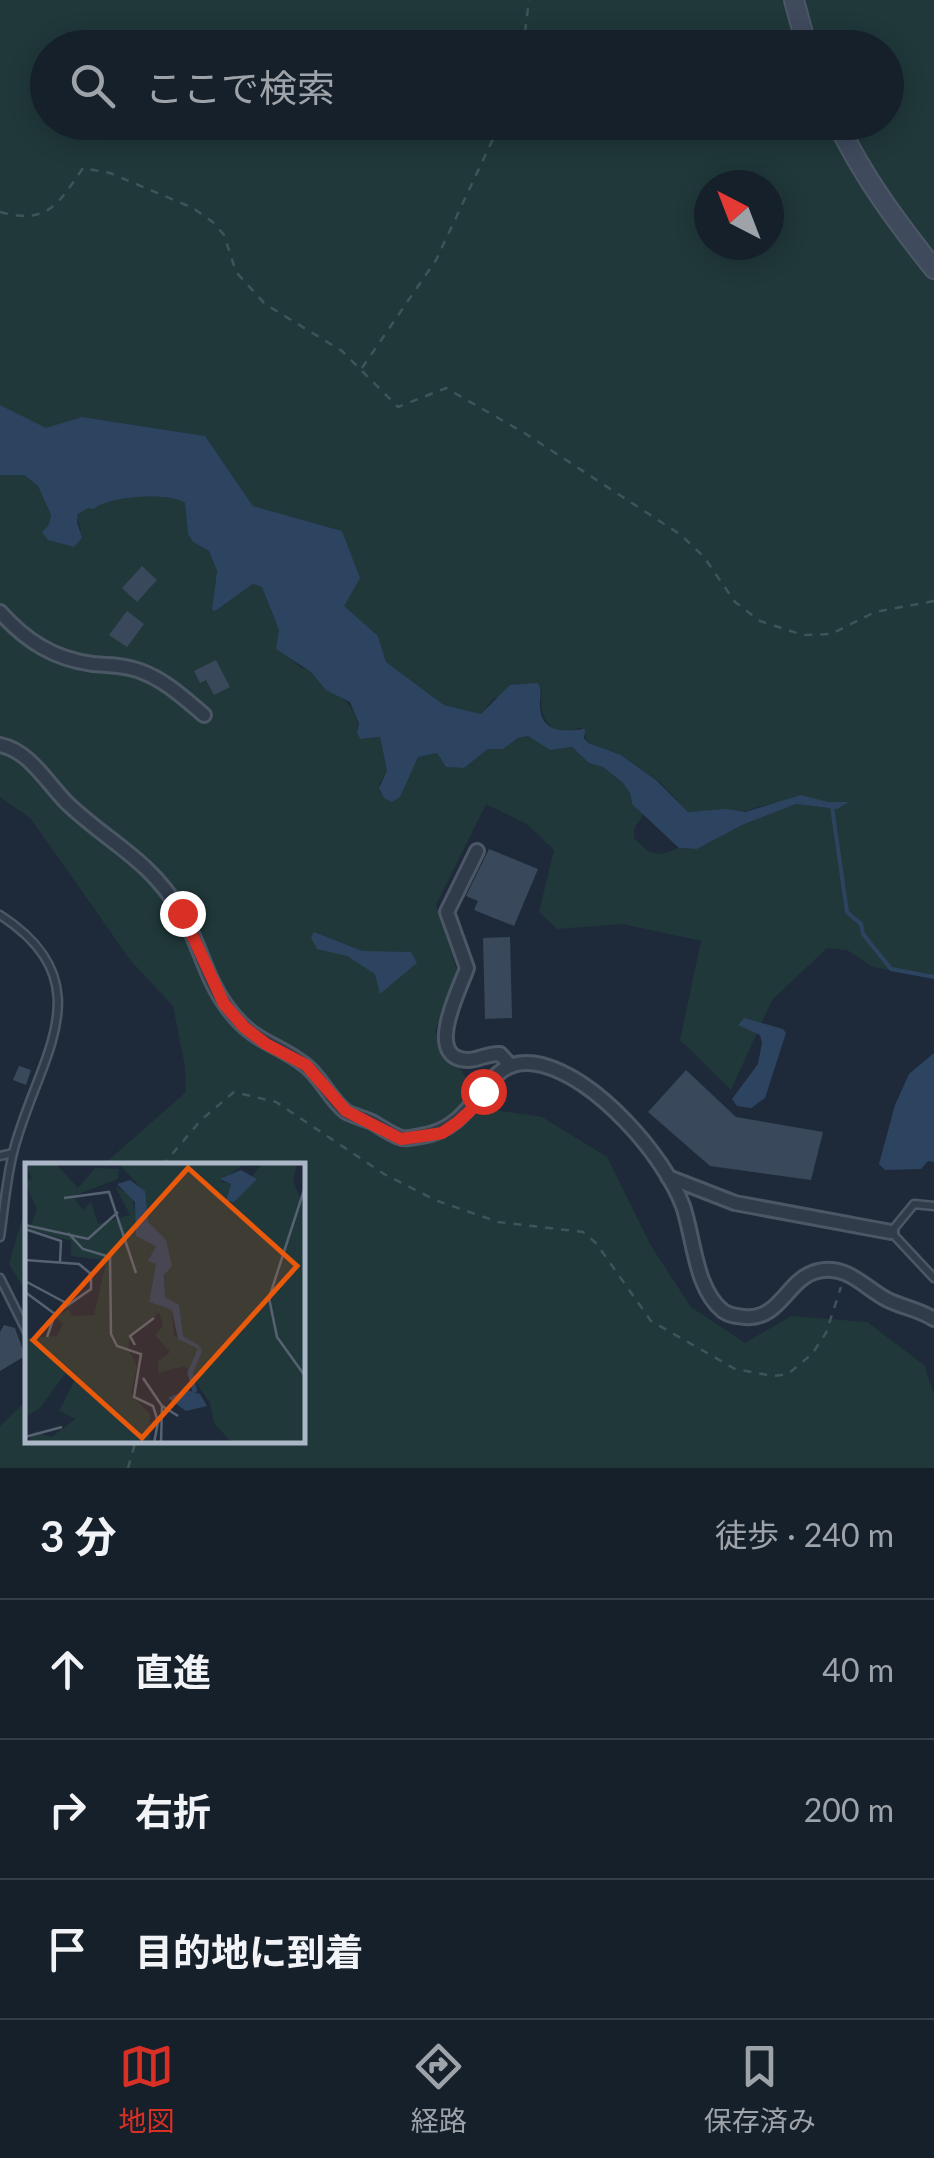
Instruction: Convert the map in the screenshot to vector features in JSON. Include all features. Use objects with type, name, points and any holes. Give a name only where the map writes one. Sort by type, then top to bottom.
[{"type":"street","points":[[794,0],[803,30]]},
{"type":"street","points":[[845,140],[883,203],[934,269]]},
{"type":"street","points":[[0,612],[19,633],[48,652],[71,661],[134,668],[155,677],[204,715]]},
{"type":"street","points":[[0,744],[14,748],[68,804],[133,853],[154,874],[182,913],[224,1004],[255,1036],[306,1065],[346,1111],[401,1139],[442,1133],[470,1111],[492,1077],[512,1066],[544,1066],[580,1084],[626,1122],[668,1177],[684,1209],[706,1286],[722,1310],[733,1316],[755,1318],[774,1309],[800,1280],[818,1271],[845,1272],[887,1300],[915,1308],[934,1319]]},
{"type":"street","points":[[478,852],[447,912],[466,968],[446,1020],[444,1037],[453,1054],[462,1059],[500,1054],[512,1066]]},
{"type":"street","points":[[668,1177],[735,1203],[890,1232]]},
{"type":"lane","points":[[0,914],[50,960],[58,983],[59,1005],[52,1040],[13,1153],[0,1237]]},
{"type":"lane","points":[[0,1156],[13,1153]]},
{"type":"lane","points":[[934,1206],[914,1204],[890,1232],[934,1278]]},
{"type":"lane","points":[[0,1278],[25,1328]]},
{"type":"path","points":[[525,30],[529,0]]},
{"type":"path","points":[[362,370],[436,260],[493,140]]},
{"type":"path","points":[[0,212],[22,218],[44,214],[60,202],[83,168],[110,173],[192,208],[214,222],[224,235],[236,272],[265,304],[342,351],[398,407],[446,388],[526,434],[681,535],[704,558],[736,602],[760,621],[803,636],[831,634],[876,612],[934,602]]},
{"type":"path","points":[[165,1163],[201,1120],[234,1092],[276,1102],[384,1174],[434,1200],[498,1222],[583,1232],[620,1275],[651,1322],[734,1369],[774,1376],[788,1374],[812,1354],[826,1334],[845,1272]]},
{"type":"path","points":[[128,1468],[135,1443]]},
{"type":"green space","points":[[0,0],[934,0],[934,978],[873,967],[847,950],[827,948],[772,1000],[731,1090],[680,1040],[701,941],[623,924],[557,929],[539,912],[554,850],[527,824],[486,804],[436,905],[458,973],[435,1032],[487,1109],[542,1117],[607,1157],[651,1246],[691,1307],[745,1343],[791,1316],[867,1322],[924,1365],[934,1395],[934,1468],[0,1468],[0,1426],[25,1402],[25,1443],[305,1443],[305,1163],[105,1163],[186,1092],[185,1066],[173,1006],[131,961],[31,819],[0,797],[0,475],[24,475],[38,486],[51,515],[52,541],[64,543],[81,529],[77,519],[80,511],[88,507],[94,509],[112,501],[139,497],[165,497],[185,503],[188,534],[193,542],[209,551],[217,571],[212,610],[253,584],[262,587],[279,630],[278,651],[343,698],[354,714],[360,739],[380,737],[387,772],[379,784],[380,792],[392,802],[399,797],[418,757],[437,753],[446,767],[464,768],[488,749],[503,749],[528,736],[550,750],[572,747],[589,763],[603,767],[623,783],[643,815],[634,829],[634,838],[649,852],[697,849],[742,825],[796,804],[837,809],[847,803],[772,803],[738,813],[688,812],[660,782],[621,755],[588,743],[581,727],[571,731],[555,729],[544,718],[542,691],[494,698],[481,714],[444,705],[386,662],[378,636],[343,606],[342,531],[253,506],[205,436],[82,417],[46,429],[0,405]]},
{"type":"green space","points":[[25,1209],[25,1288],[9,1264]]},
{"type":"water","points":[[0,405],[46,428],[82,417],[205,436],[253,506],[342,531],[360,578],[344,606],[378,636],[386,662],[444,705],[481,714],[510,685],[538,683],[546,723],[557,729],[585,729],[588,743],[621,755],[656,780],[688,812],[745,812],[801,795],[828,802],[849,802],[837,809],[796,804],[742,825],[697,849],[679,848],[632,804],[623,783],[603,767],[589,763],[572,747],[550,750],[528,736],[503,749],[488,749],[464,768],[446,767],[437,753],[418,757],[400,797],[392,802],[384,798],[379,788],[387,771],[380,737],[360,739],[350,702],[326,690],[311,672],[276,649],[279,630],[262,587],[253,584],[212,610],[217,571],[209,551],[193,542],[188,534],[185,503],[153,497],[112,501],[78,514],[82,538],[74,547],[48,540],[42,532],[51,515],[38,486],[24,475],[0,475]]},
{"type":"water","points":[[314,932],[362,951],[411,952],[417,963],[380,994],[375,974],[347,956],[317,949],[311,937]]},
{"type":"water","points":[[744,1018],[786,1033],[765,1098],[751,1108],[737,1106],[732,1099],[758,1064],[762,1043],[760,1035],[738,1025]]},
{"type":"water","points":[[934,1053],[934,1162],[928,1161],[921,1169],[885,1170],[879,1164],[895,1105],[909,1074]]},
{"type":"building","points":[[142,566],[157,580],[137,602],[122,588]]},
{"type":"building","points":[[127,611],[144,624],[127,647],[109,635]]},
{"type":"building","points":[[216,660],[230,687],[214,695],[206,680],[200,683],[194,671]]},
{"type":"building","points":[[489,849],[538,869],[514,926],[474,910],[478,901],[466,896]]},
{"type":"building","points":[[510,937],[512,1018],[485,1019],[483,938]]},
{"type":"building","points":[[19,1066],[31,1070],[26,1085],[13,1080]]},
{"type":"building","points":[[686,1070],[736,1117],[823,1132],[811,1180],[710,1166],[648,1112]]},
{"type":"building","points":[[4,1325],[15,1328],[25,1356],[0,1371],[0,1332]]},
{"type":"waterway","points":[[832,807],[847,912],[861,924],[863,934],[891,969],[934,977]]},
{"type":"route","points":[[182,913],[224,1004],[266,1044],[306,1065],[346,1111],[401,1139],[423,1136],[442,1133],[458,1122],[483,1091]]}]
